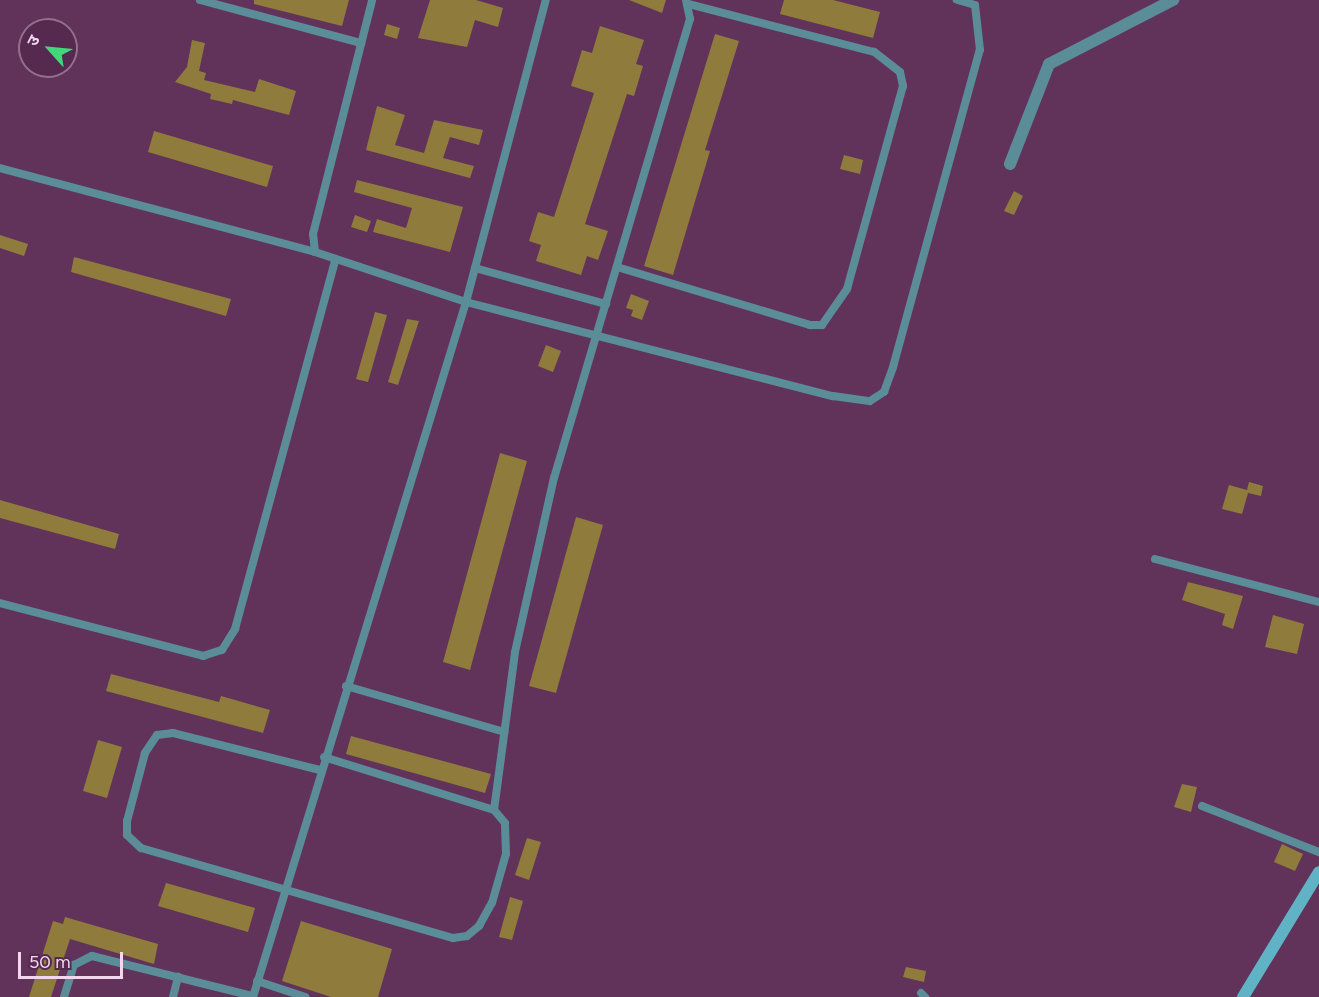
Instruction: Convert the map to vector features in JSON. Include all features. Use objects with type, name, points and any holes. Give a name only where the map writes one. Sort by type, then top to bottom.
[{"type":"street","points":[[1010,164],[1049,64],[1173,0]]},
{"type":"street","points":[[1243,997],[1319,872]]},
{"type":"lane","points":[[200,0],[361,43]]},
{"type":"lane","points":[[315,252],[313,234],[372,0]]},
{"type":"lane","points":[[64,997],[74,965],[92,956],[253,996],[320,770],[466,302],[546,0]]},
{"type":"lane","points":[[0,168],[315,252],[335,261],[466,302],[833,396],[870,401],[884,392],[980,50],[975,5],[957,0]]},
{"type":"lane","points":[[494,810],[515,652],[554,477],[690,18],[687,2],[874,52],[900,72],[903,86],[847,289],[822,325],[810,325],[617,267]]},
{"type":"lane","points":[[0,603],[203,656],[222,650],[235,629],[335,261]]},
{"type":"lane","points":[[475,268],[606,304]]},
{"type":"lane","points":[[1155,559],[1319,602]]},
{"type":"lane","points":[[346,686],[504,732]]},
{"type":"lane","points":[[320,770],[173,733],[157,735],[145,753],[127,821],[128,835],[141,848],[453,938],[467,936],[479,926],[492,903],[506,854],[505,823],[494,810],[324,757]]},
{"type":"lane","points":[[1202,806],[1319,852]]},
{"type":"lane","points":[[173,997],[178,977]]},
{"type":"lane","points":[[257,981],[305,997]]},
{"type":"building","points":[[254,0],[349,0],[342,26],[254,4]]},
{"type":"building","points":[[430,0],[476,0],[503,8],[498,27],[475,20],[467,47],[418,38]]},
{"type":"building","points":[[629,0],[666,0],[662,13]]},
{"type":"building","points":[[784,0],[833,0],[880,12],[873,38],[780,14]]},
{"type":"building","points":[[387,24],[400,28],[397,39],[384,35]]},
{"type":"building","points":[[600,26],[644,40],[636,64],[643,66],[634,96],[627,94],[585,224],[608,231],[598,260],[587,256],[581,275],[536,261],[541,245],[529,241],[538,212],[554,217],[594,93],[571,86],[582,50],[592,53]]},
{"type":"building","points":[[715,34],[739,41],[705,150],[710,151],[673,275],[644,266]]},
{"type":"building","points":[[192,40],[205,43],[199,71],[206,73],[204,80],[255,92],[259,79],[296,91],[289,115],[233,100],[232,104],[210,99],[211,94],[175,82],[187,67]]},
{"type":"building","points":[[377,106],[405,115],[395,145],[424,153],[434,120],[483,130],[479,145],[450,137],[443,158],[474,166],[470,178],[366,150]]},
{"type":"building","points":[[154,131],[273,166],[267,187],[148,152]]},
{"type":"building","points":[[844,155],[863,160],[860,174],[840,169]]},
{"type":"building","points":[[357,180],[463,207],[450,252],[373,232],[377,219],[406,228],[412,208],[354,192]]},
{"type":"building","points":[[1014,191],[1023,196],[1014,215],[1004,211]]},
{"type":"building","points":[[355,215],[371,221],[367,232],[351,227]]},
{"type":"building","points":[[0,235],[28,244],[24,256],[0,248]]},
{"type":"building","points":[[74,257],[231,299],[226,316],[71,272]]},
{"type":"building","points":[[631,294],[649,301],[642,320],[631,316],[633,310],[626,308]]},
{"type":"building","points":[[375,312],[387,315],[368,382],[356,379]]},
{"type":"building","points":[[407,319],[419,321],[398,385],[388,382]]},
{"type":"building","points":[[546,345],[561,351],[553,372],[538,366]]},
{"type":"building","points":[[500,453],[527,461],[470,670],[443,662]]},
{"type":"building","points":[[1249,482],[1263,486],[1261,496],[1248,493],[1242,514],[1222,509],[1229,485],[1247,490]]},
{"type":"building","points":[[0,500],[119,534],[115,549],[0,518]]},
{"type":"building","points":[[576,517],[603,525],[556,693],[529,686]]},
{"type":"building","points":[[1188,582],[1243,596],[1233,629],[1222,625],[1225,614],[1182,600]]},
{"type":"building","points":[[1273,615],[1304,624],[1297,654],[1265,647]]},
{"type":"building","points":[[111,674],[219,702],[221,696],[270,710],[263,733],[106,691]]},
{"type":"building","points":[[351,736],[491,774],[485,793],[346,754]]},
{"type":"building","points":[[98,740],[122,747],[107,798],[83,791]]},
{"type":"building","points":[[1182,784],[1197,787],[1191,812],[1174,807]]},
{"type":"building","points":[[527,838],[541,842],[529,880],[515,875]]},
{"type":"building","points":[[1282,844],[1303,854],[1295,871],[1274,862]]},
{"type":"building","points":[[166,883],[255,908],[248,932],[158,906]]},
{"type":"building","points":[[510,897],[523,901],[512,940],[499,937]]},
{"type":"building","points":[[65,917],[158,944],[154,964],[70,939],[51,997],[29,997],[53,921],[63,924]]},
{"type":"building","points":[[301,921],[392,949],[378,997],[331,997],[282,981]]},
{"type":"building","points":[[906,967],[926,971],[924,982],[903,977]]}]
